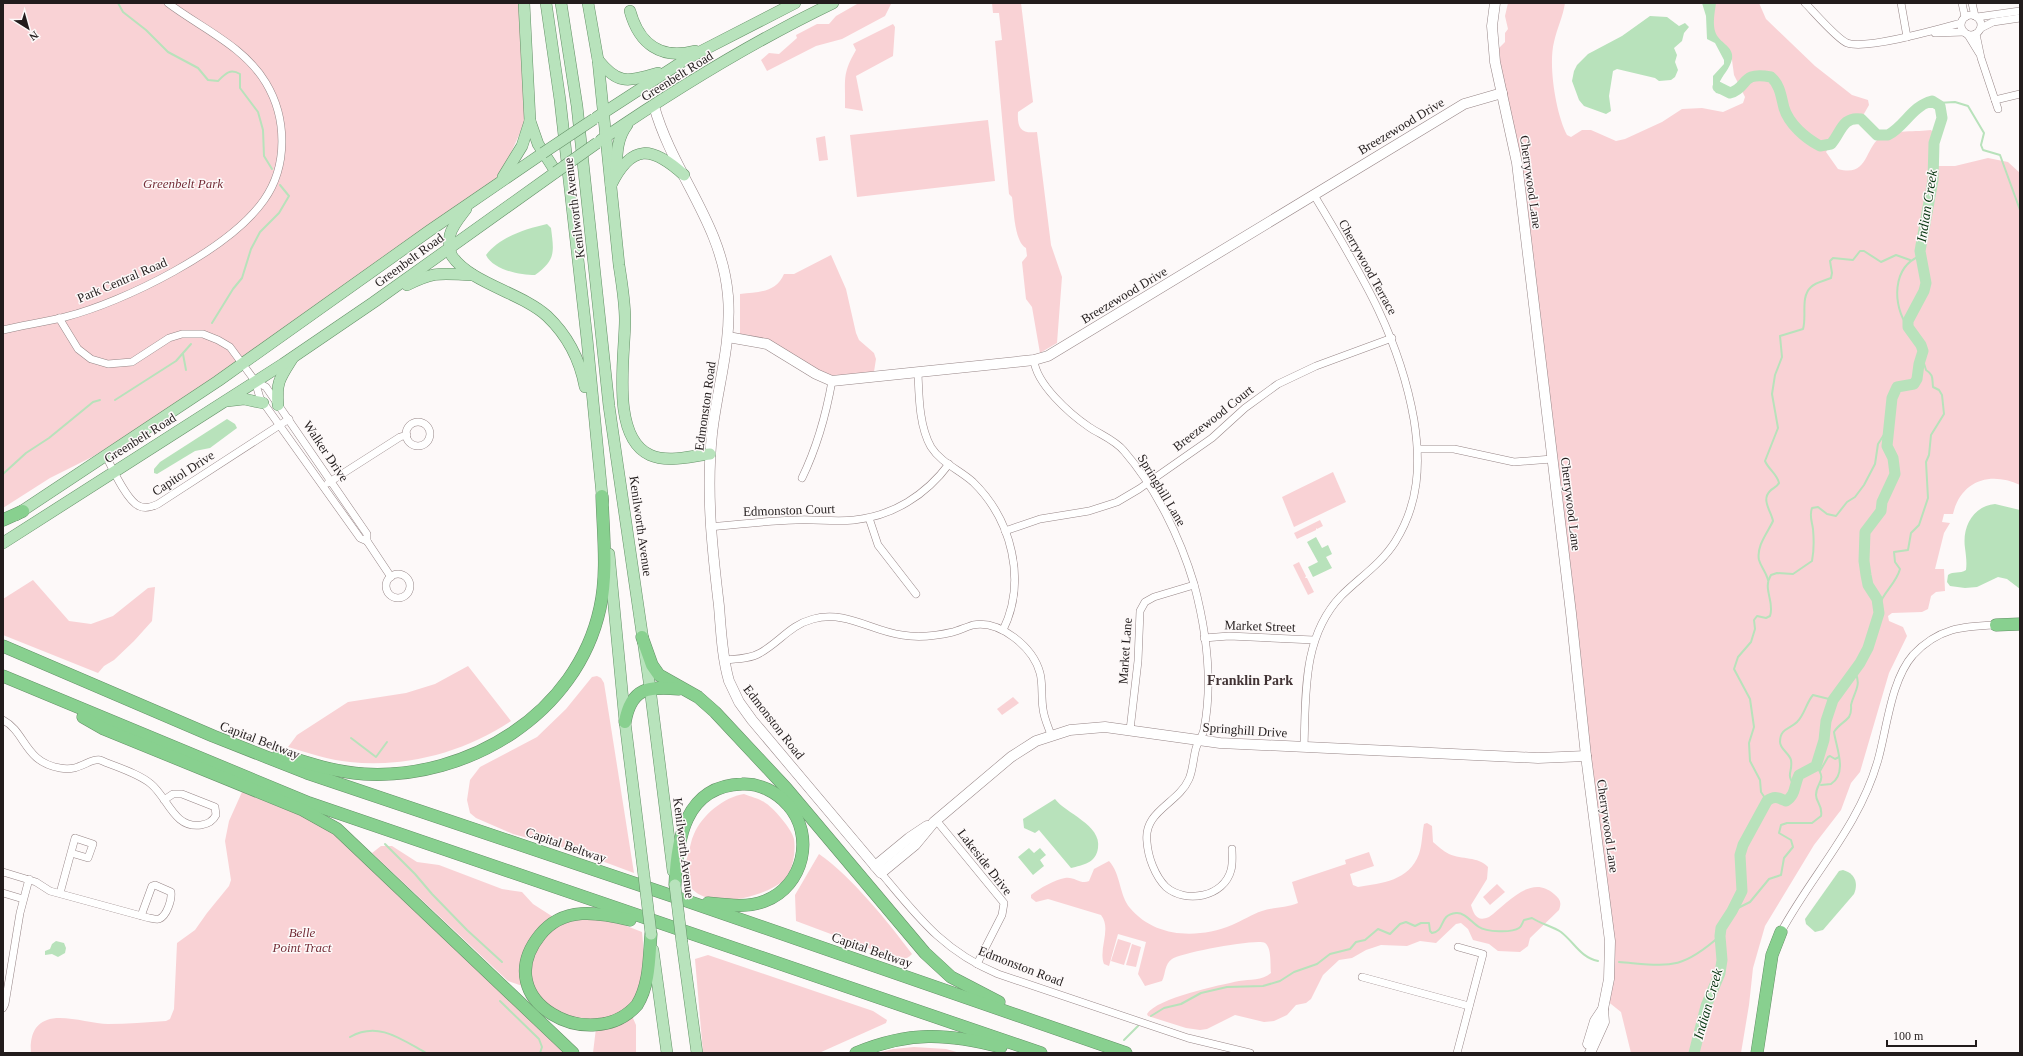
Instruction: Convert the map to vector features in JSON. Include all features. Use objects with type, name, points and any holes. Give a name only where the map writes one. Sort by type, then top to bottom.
[{"type":"highway","points":[[153,711],[312,765],[344,772],[384,774],[409,772],[452,762],[490,746],[523,725],[551,700],[572,673],[589,641],[600,608],[602,591],[602,496]]},
{"type":"highway","points":[[3,520],[23,511]]},
{"type":"highway","points":[[1996,625],[2020,624]]},
{"type":"highway","points":[[642,637],[652,664],[659,676],[706,703],[760,760],[913,940],[940,967],[951,977],[975,991],[1068,1033]]},
{"type":"highway","name":"Capital Beltway","points":[[3,646],[153,711],[307,773],[687,901],[1126,1053]]},
{"type":"highway","points":[[3,676],[309,803],[1041,1053]]},
{"type":"highway","points":[[625,722],[630,703],[642,691],[650,688],[684,689]]},
{"type":"highway","points":[[44,694],[104,729],[303,810],[336,829],[573,1053]]},
{"type":"highway","points":[[675,885],[677,852],[680,835],[694,808],[702,799],[723,787],[746,784],[769,790],[788,804],[799,824],[803,846],[802,859],[798,871],[784,890],[765,902],[750,905],[732,906],[687,901]]},
{"type":"highway","points":[[651,934],[647,977],[643,991],[637,1004],[630,1013],[616,1024],[591,1032],[564,1028],[545,1016],[532,998],[526,977],[530,951],[543,930],[564,916],[588,912],[610,915],[706,938]]},
{"type":"highway","points":[[1757,1053],[1772,955],[1781,932]]},
{"type":"highway","points":[[856,1053],[885,1042],[927,1036],[958,1037],[1025,1053]]},
{"type":"main road","points":[[524,3],[530,120],[551,175]]},
{"type":"main road","name":"Kenilworth Avenue","points":[[546,3],[560,100],[587,339],[625,722],[667,1053]]},
{"type":"main road","name":"Kenilworth Avenue","points":[[561,3],[577,106],[614,440],[650,688],[697,1053]]},
{"type":"main road","points":[[588,3],[598,60],[598,116],[601,140],[611,185],[619,266],[623,289],[625,320],[622,384],[626,421],[631,437],[642,450],[656,457],[671,458],[710,454]]},
{"type":"main road","name":"Greenbelt Road","points":[[3,524],[243,364],[469,204],[598,116],[668,70],[714,44],[795,3]]},
{"type":"main road","name":"Greenbelt Road","points":[[3,543],[293,357],[374,302],[551,175],[630,121],[752,46],[833,3]]},
{"type":"main road","points":[[629,7],[639,34],[648,44],[656,49],[671,53],[683,54],[697,51],[714,44]]},
{"type":"main road","points":[[598,60],[611,75],[623,79],[636,79],[668,70]]},
{"type":"main road","points":[[498,184],[522,146],[530,120]]},
{"type":"main road","points":[[616,174],[618,141],[622,132],[630,121]]},
{"type":"main road","points":[[611,185],[616,174],[629,159],[638,154],[648,153],[665,159],[684,175]]},
{"type":"main road","points":[[469,204],[454,226],[450,235],[450,248],[452,256],[458,263],[474,275],[529,303],[555,324],[565,337],[580,364],[594,418]]},
{"type":"main road","points":[[614,440],[614,383],[618,337],[619,266]]},
{"type":"main road","points":[[374,302],[424,277],[448,272],[474,275]]},
{"type":"main road","points":[[278,405],[277,389],[280,379],[293,357]]},
{"type":"main road","points":[[223,402],[244,399],[264,403]]},
{"type":"street","name":"Park Central Road","points":[[3,330],[59,318],[100,305],[146,286],[172,273],[223,240],[248,219],[264,200],[274,181],[281,157],[282,139],[277,109],[266,82],[250,62],[228,44],[168,3]]},
{"type":"street","name":"Cherrywood Lane","points":[[1495,3],[1492,26],[1496,69],[1517,163],[1571,613],[1586,756],[1610,941],[1609,979],[1604,1009],[1604,1022],[1590,1053]]},
{"type":"street","points":[[1805,3],[1847,43],[1861,45],[1923,33],[1976,16],[2020,11]]},
{"type":"street","points":[[1900,3],[1907,36]]},
{"type":"street","points":[[1962,3],[1966,34],[1980,55]]},
{"type":"street","points":[[1972,3],[1981,28]]},
{"type":"street","points":[[1976,34],[1981,28],[1993,22],[2020,18]]},
{"type":"street","points":[[1923,33],[1976,34]]},
{"type":"street","points":[[1976,34],[1980,55],[1998,108]]},
{"type":"street","name":"Breezewood Drive","points":[[832,381],[1034,360],[1048,356],[1464,104],[1502,93]]},
{"type":"street","points":[[1995,100],[2020,94]]},
{"type":"street","name":"Edmonston Road","points":[[654,106],[668,145],[713,232],[721,258],[728,295],[728,338],[714,420],[710,454],[710,527],[725,660],[730,686],[739,702],[932,932],[957,953],[998,974],[1188,1038],[1250,1053]]},
{"type":"street","name":"Cherrywood Terrace","points":[[1304,747],[1307,676],[1314,640],[1323,621],[1333,607],[1383,557],[1402,530],[1408,517],[1416,488],[1418,449],[1405,377],[1392,338],[1371,292],[1314,195]]},
{"type":"street","name":"Walker Drive","points":[[59,318],[78,349],[87,356],[102,363],[116,365],[132,362],[169,338],[182,334],[195,334],[211,337],[222,342],[233,350],[255,381],[266,387],[367,534],[367,541]]},
{"type":"street","points":[[728,338],[767,344],[816,374],[832,381],[820,432],[802,478]]},
{"type":"street","name":"Breezewood Court","points":[[1006,531],[1048,517],[1088,512],[1104,507],[1130,495],[1146,482],[1212,438],[1245,408],[1278,384],[1316,366],[1392,338]]},
{"type":"street","name":"Springhill Lane","points":[[1034,360],[1037,372],[1057,399],[1079,419],[1120,448],[1146,482],[1172,527],[1194,585],[1204,638],[1207,670],[1207,702],[1204,731],[1196,747],[1192,771],[1184,789],[1175,799],[1154,815],[1149,825],[1146,838],[1158,877],[1168,888],[1183,895],[1199,896],[1214,891],[1226,880],[1232,869],[1232,848]]},
{"type":"street","points":[[918,372],[922,418],[927,437],[935,452],[979,488],[993,507],[1006,531],[1013,557],[1015,582],[1011,610],[1003,630]]},
{"type":"street","name":"Walker Drive","points":[[255,381],[257,394],[279,426],[360,538],[367,541],[391,577]]},
{"type":"street","name":"Capitol Drive","points":[[106,456],[136,504],[143,507],[151,507],[158,504],[289,419]]},
{"type":"street","points":[[323,487],[400,437],[406,435]]},
{"type":"street","points":[[1418,449],[1454,449],[1514,462],[1552,459]]},
{"type":"street","name":"Edmonston Court","points":[[710,527],[797,520],[854,520],[869,518],[891,511],[914,498],[934,483],[949,464]]},
{"type":"street","points":[[869,518],[878,545],[916,594]]},
{"type":"street","name":"Market Lane","points":[[1130,730],[1138,661],[1140,611],[1145,602],[1154,596],[1194,585]]},
{"type":"street","points":[[725,660],[759,653],[790,629],[809,620],[821,617],[852,619],[888,632],[907,636],[936,636],[981,624],[1003,630],[1027,651],[1039,670],[1042,707],[1051,735]]},
{"type":"street","points":[[1781,932],[1839,843],[1861,804],[1877,761],[1896,686],[1903,670],[1912,656],[1921,646],[1945,632],[1967,626],[1996,625]]},
{"type":"street","name":"Market Street","points":[[1204,638],[1228,636],[1314,640]]},
{"type":"street","points":[[3,720],[11,726],[31,753],[50,766],[76,769],[93,760],[100,760],[146,780],[179,819],[188,824],[204,824],[212,820],[216,815],[214,807],[182,794],[176,793],[164,800]]},
{"type":"street","name":"Springhill Drive","points":[[878,869],[909,838],[935,821],[1016,754],[1031,744],[1051,735],[1088,727],[1130,730],[1220,743],[1538,758],[1586,756]]},
{"type":"street","name":"Lakeside Drive","points":[[935,821],[1004,903],[1002,915],[977,964]]},
{"type":"street","points":[[60,893],[75,838],[93,844],[88,858],[71,853]]},
{"type":"street","points":[[3,872],[29,879],[50,891],[141,916],[156,919],[163,916],[172,895],[171,892],[155,885],[152,886],[141,916]]},
{"type":"street","points":[[3,1008],[5,1004],[23,899],[29,879]]},
{"type":"street","points":[[3,893],[23,899]]},
{"type":"street","points":[[1457,1053],[1483,954],[1458,947]]},
{"type":"street","points":[[1362,977],[1469,1006]]},
{"type":"street","name":"Cherrywood Lane","points":[[1584,1053],[1595,1021],[1604,1009]]},
{"type":"street","points":[[1595,1053],[1597,1037]]},
{"type":"green space","name":"Greenbelt Park","points":[[3,3],[520,3],[530,111],[498,181],[279,335],[125,437],[92,457],[50,478],[3,508]]},
{"type":"green space","points":[[992,3],[1021,3],[1033,102],[1018,112],[1018,122],[1021,129],[1024,131],[1037,132],[1051,245],[1062,277],[1057,343],[1040,353],[1032,307],[1026,299],[1022,262],[1027,256],[1026,248],[1019,239],[1014,217],[1012,197],[1009,194],[995,41],[1002,40],[999,13],[993,13]]},
{"type":"green space","points":[[1508,3],[1565,3],[1554,42],[1552,63],[1554,89],[1559,115],[1567,135],[1571,137],[1582,130],[1591,130],[1616,141],[1625,139],[1662,122],[1682,109],[1702,108],[1723,112],[1743,103],[1745,97],[1734,75],[1732,60],[1713,33],[1708,3],[1759,3],[1766,19],[1815,66],[1852,95],[1868,100],[1869,105],[1861,119],[1850,119],[1844,124],[1826,152],[1838,169],[1848,171],[1861,165],[1876,141],[1886,134],[1931,130],[1936,135],[1932,154],[1933,166],[1955,166],[1988,158],[2008,162],[2020,173],[2020,485],[2009,481],[1988,479],[1970,486],[1957,502],[1953,514],[1944,514],[1942,522],[1950,523],[1944,533],[1935,569],[1944,569],[1945,591],[1936,592],[1931,596],[1928,609],[1922,612],[1892,613],[1888,616],[1889,621],[1903,627],[1907,636],[1889,673],[1860,772],[1851,783],[1841,810],[1814,845],[1765,926],[1753,968],[1749,1005],[1741,1053],[1631,1053],[1621,1012],[1606,1000],[1610,962],[1517,163],[1494,53],[1505,42],[1505,33],[1508,29],[1505,16]]},
{"type":"green space","points":[[857,4],[891,4],[885,16],[842,39],[816,46],[767,71],[761,60],[769,53],[779,54],[797,38],[796,35],[817,24],[829,24],[836,16]]},
{"type":"green space","points":[[893,24],[895,27],[893,56],[856,76],[863,111],[845,108],[846,72],[856,50],[853,44]]},
{"type":"green space","points":[[988,120],[995,181],[857,197],[850,135]]},
{"type":"green space","points":[[825,136],[828,160],[819,161],[816,138]]},
{"type":"green space","points":[[831,255],[846,289],[859,340],[874,353],[876,359],[873,378],[840,381],[757,341],[750,335],[740,334],[740,294],[760,292],[771,288],[781,280],[784,274],[794,274]]},
{"type":"green space","points":[[1333,472],[1346,502],[1294,527],[1282,497]]},
{"type":"green space","points":[[1320,520],[1323,526],[1317,529],[1316,528],[1316,530],[1297,539],[1294,533]]},
{"type":"green space","points":[[1299,562],[1306,576],[1305,578],[1307,578],[1314,592],[1308,595],[1293,565]]},
{"type":"green space","points":[[33,580],[69,621],[91,624],[113,616],[148,588],[155,587],[152,621],[134,641],[114,660],[104,666],[98,673],[3,635],[3,599]]},
{"type":"green space","points":[[468,666],[511,721],[474,741],[454,749],[413,760],[371,763],[334,760],[288,747],[297,735],[348,702],[406,693],[435,684]]},
{"type":"green space","points":[[597,676],[601,678],[604,683],[634,873],[575,851],[513,834],[476,818],[470,813],[467,800],[470,780],[480,767],[537,737],[566,709],[592,677]]},
{"type":"green space","points":[[1013,697],[1019,703],[1002,715],[997,709]]},
{"type":"green space","name":"Belle Point Tract","points":[[242,792],[307,818],[334,834],[565,1053],[31,1053],[31,1043],[35,1029],[42,1022],[54,1018],[101,1024],[166,1021],[170,1019],[174,1009],[177,943],[195,930],[229,886],[231,880],[225,841],[229,821]]},
{"type":"green space","points":[[744,794],[759,799],[772,808],[793,835],[795,844],[794,856],[789,873],[782,882],[772,888],[745,898],[716,900],[703,896],[692,889],[684,875],[693,836],[702,820],[714,808],[729,799]]},
{"type":"green space","points":[[1427,823],[1432,826],[1433,842],[1449,854],[1480,861],[1488,867],[1487,879],[1471,905],[1473,912],[1477,917],[1482,919],[1489,917],[1511,898],[1528,889],[1537,887],[1545,888],[1558,897],[1560,901],[1559,910],[1530,938],[1528,946],[1520,952],[1498,951],[1489,944],[1473,940],[1468,929],[1461,923],[1456,924],[1436,943],[1420,941],[1407,946],[1381,945],[1366,950],[1352,958],[1339,960],[1323,975],[1311,999],[1306,1003],[1296,1005],[1287,1015],[1274,1021],[1264,1022],[1235,1015],[1207,1029],[1200,1030],[1186,1028],[1148,1016],[1147,1014],[1153,1008],[1163,1003],[1190,993],[1239,981],[1260,979],[1267,976],[1271,973],[1269,949],[1265,943],[1235,944],[1178,956],[1169,961],[1162,981],[1145,986],[1138,974],[1146,942],[1118,934],[1109,966],[1104,964],[1103,958],[1105,926],[1101,915],[1048,899],[1036,902],[1031,898],[1031,895],[1052,882],[1061,879],[1071,878],[1083,882],[1089,881],[1094,869],[1109,861],[1116,872],[1126,903],[1140,918],[1164,930],[1178,933],[1191,934],[1219,930],[1262,911],[1298,903],[1292,882],[1346,864],[1345,860],[1369,852],[1374,866],[1350,874],[1353,885],[1358,887],[1376,884],[1402,875],[1409,870],[1419,854],[1424,824]]},
{"type":"green space","points":[[381,846],[392,846],[417,862],[439,865],[502,889],[522,892],[533,904],[561,922],[589,917],[624,925],[642,932],[642,972],[638,991],[629,1009],[636,1025],[636,1053],[593,1053],[596,1028],[563,1023],[534,990],[508,981],[372,853]]},
{"type":"green space","points":[[819,854],[857,887],[912,954],[910,956],[904,959],[895,958],[796,921],[795,895]]},
{"type":"green space","points":[[1497,884],[1505,892],[1490,905],[1483,897]]},
{"type":"green space","points":[[1118,939],[1131,943],[1124,965],[1111,961]]},
{"type":"green space","points":[[1132,944],[1141,947],[1136,967],[1126,965]]},
{"type":"green space","points":[[708,955],[873,1011],[887,1020],[886,1023],[819,1053],[703,1053],[695,959]]},
{"type":"green space","points":[[914,1047],[946,1049],[960,1053],[877,1053],[893,1049]]},
{"type":"shaded area","points":[[1702,3],[1716,3],[1714,20],[1716,33],[1718,37],[1728,46],[1732,55],[1731,63],[1719,84],[1730,89],[1730,96],[1716,93],[1713,88],[1713,76],[1724,64],[1724,60],[1715,43],[1707,39],[1706,16]]},
{"type":"shaded area","points":[[1650,16],[1667,17],[1679,26],[1685,23],[1689,27],[1684,33],[1682,41],[1674,48],[1677,55],[1675,62],[1678,70],[1675,77],[1671,80],[1659,81],[1655,78],[1617,69],[1613,71],[1609,96],[1611,111],[1606,114],[1584,106],[1579,100],[1572,81],[1577,65],[1588,54],[1622,36]]},
{"type":"shaded area","points":[[547,224],[551,228],[553,243],[552,255],[547,265],[535,275],[508,271],[494,264],[486,255],[498,243],[522,231]]},
{"type":"shaded area","points":[[227,419],[235,424],[237,428],[210,448],[195,451],[157,474],[154,473],[154,469],[160,462]]},
{"type":"shaded area","points":[[1995,504],[2020,510],[2020,589],[2007,579],[1998,577],[1977,587],[1965,588],[1950,586],[1947,582],[1948,575],[1966,570],[1965,533],[1967,525],[1975,513],[1987,506]]},
{"type":"shaded area","points":[[1316,537],[1322,548],[1328,545],[1332,554],[1326,557],[1332,568],[1313,577],[1308,567],[1318,562],[1307,542]]},
{"type":"shaded area","points":[[1055,799],[1089,826],[1098,840],[1098,848],[1095,857],[1080,866],[1071,868],[1039,830],[1035,833],[1024,828],[1023,819]]},
{"type":"shaded area","points":[[1029,848],[1034,853],[1040,848],[1046,855],[1040,860],[1044,866],[1033,875],[1018,857]]},
{"type":"shaded area","points":[[1843,870],[1850,873],[1856,882],[1854,894],[1823,930],[1815,932],[1806,924],[1805,919],[1839,871]]},
{"type":"shaded area","points":[[56,941],[64,943],[66,948],[65,953],[58,957],[52,954],[45,955],[45,951],[50,949],[52,944]]},
{"type":"waterway","points":[[118,3],[123,12],[146,30],[168,52],[198,68],[208,80],[218,81],[225,74],[230,72],[240,74],[240,88],[258,112],[263,130],[264,156],[272,169]]},
{"type":"waterway","name":"Indian Creek","points":[[1694,1053],[1706,1006],[1720,973],[1722,960],[1720,936],[1721,928],[1742,891],[1740,855],[1743,845],[1767,801],[1774,798],[1779,798],[1786,801],[1789,799],[1792,796],[1799,775],[1816,766],[1824,740],[1826,721],[1833,700],[1860,663],[1868,648],[1879,613],[1877,599],[1868,585],[1866,575],[1864,561],[1865,532],[1881,511],[1882,502],[1895,474],[1893,458],[1887,446],[1892,398],[1897,387],[1914,384],[1917,379],[1923,351],[1921,345],[1908,327],[1908,321],[1924,291],[1926,283],[1920,251],[1933,180],[1934,143],[1942,118],[1940,106],[1932,101],[1919,107],[1899,127],[1888,135],[1877,135],[1861,119],[1855,119],[1850,120],[1843,126],[1831,144],[1820,146],[1803,135],[1790,120],[1786,114],[1778,87],[1771,77],[1754,76],[1749,78],[1736,91],[1730,93],[1718,87]]},
{"type":"waterway","points":[[1937,103],[1955,102],[1968,106],[1984,133],[1981,145],[1983,150],[2000,155],[2020,210]]},
{"type":"waterway","points":[[212,323],[233,289],[242,278],[251,249],[260,232],[279,213],[289,196],[280,185]]},
{"type":"waterway","points":[[1768,580],[1759,560],[1759,550],[1773,521],[1766,502],[1767,494],[1779,483],[1777,477],[1765,461],[1778,428],[1772,394],[1775,375],[1782,357],[1780,336],[1803,329],[1805,301],[1808,291],[1815,284],[1831,278],[1832,273],[1830,261],[1833,258],[1853,260],[1860,251],[1864,251],[1881,262],[1896,255],[1910,260]]},
{"type":"waterway","points":[[1908,327],[1899,308],[1897,298],[1898,287],[1900,277],[1904,269],[1911,261],[1920,256]]},
{"type":"waterway","points":[[115,400],[176,361],[191,344]]},
{"type":"waterway","points":[[183,354],[186,370]]},
{"type":"waterway","points":[[1879,606],[1883,596],[1896,579],[1900,569],[1895,562],[1894,552],[1908,550],[1911,533],[1919,525],[1928,498],[1926,462],[1929,455],[1931,435],[1944,414],[1942,395],[1939,390],[1933,387],[1931,375],[1926,370],[1922,357]]},
{"type":"waterway","points":[[3,474],[26,453],[49,438],[93,402],[100,400]]},
{"type":"waterway","points":[[1767,801],[1761,792],[1760,780],[1750,761],[1749,743],[1754,727],[1750,699],[1734,669],[1738,657],[1751,642],[1755,629],[1754,620],[1757,616],[1766,618],[1770,616],[1771,605],[1768,585],[1771,575],[1777,573],[1793,574],[1812,561],[1814,541],[1811,516],[1812,508],[1818,507],[1827,514],[1836,516],[1847,502],[1855,497],[1864,485],[1875,464],[1878,444],[1887,430]]},
{"type":"waterway","points":[[1821,785],[1831,784],[1839,773],[1840,760],[1834,732],[1851,714],[1851,705],[1858,685],[1855,672]]},
{"type":"waterway","points":[[1795,787],[1790,778],[1791,760],[1780,744],[1780,737],[1786,729],[1800,719],[1813,695],[1833,700]]},
{"type":"waterway","points":[[351,738],[376,757],[387,742]]},
{"type":"waterway","points":[[1820,771],[1828,757],[1830,756],[1835,759],[1839,757]]},
{"type":"waterway","points":[[1732,911],[1750,902],[1769,879],[1781,875],[1784,858],[1793,847],[1791,840],[1779,833],[1781,825],[1787,823],[1812,823],[1821,816],[1821,809],[1816,795],[1821,775],[1816,766]]},
{"type":"waterway","points":[[385,844],[467,930],[502,962]]},
{"type":"waterway","points":[[1151,1016],[1164,1008],[1181,1004],[1201,993],[1227,987],[1263,986],[1280,981],[1294,972],[1317,964],[1330,954],[1350,949],[1356,942],[1365,940],[1378,929],[1390,934],[1400,924],[1406,922],[1415,926],[1421,923],[1429,923],[1430,931],[1432,933],[1436,932],[1450,914],[1456,913],[1462,914],[1482,929],[1499,931],[1516,930],[1521,926],[1524,920],[1532,918],[1561,932],[1582,953],[1598,961]]},
{"type":"waterway","points":[[1619,962],[1651,965],[1674,964],[1695,955],[1720,936]]},
{"type":"waterway","points":[[500,1001],[539,1039],[542,1047],[540,1053]]},
{"type":"waterway","points":[[1124,1040],[1138,1026]]},
{"type":"waterway","points":[[350,1037],[360,1033],[380,1031],[398,1038],[426,1053]]},
{"type":"district","name":"Franklin Park","points":[[1250,680]]}]
